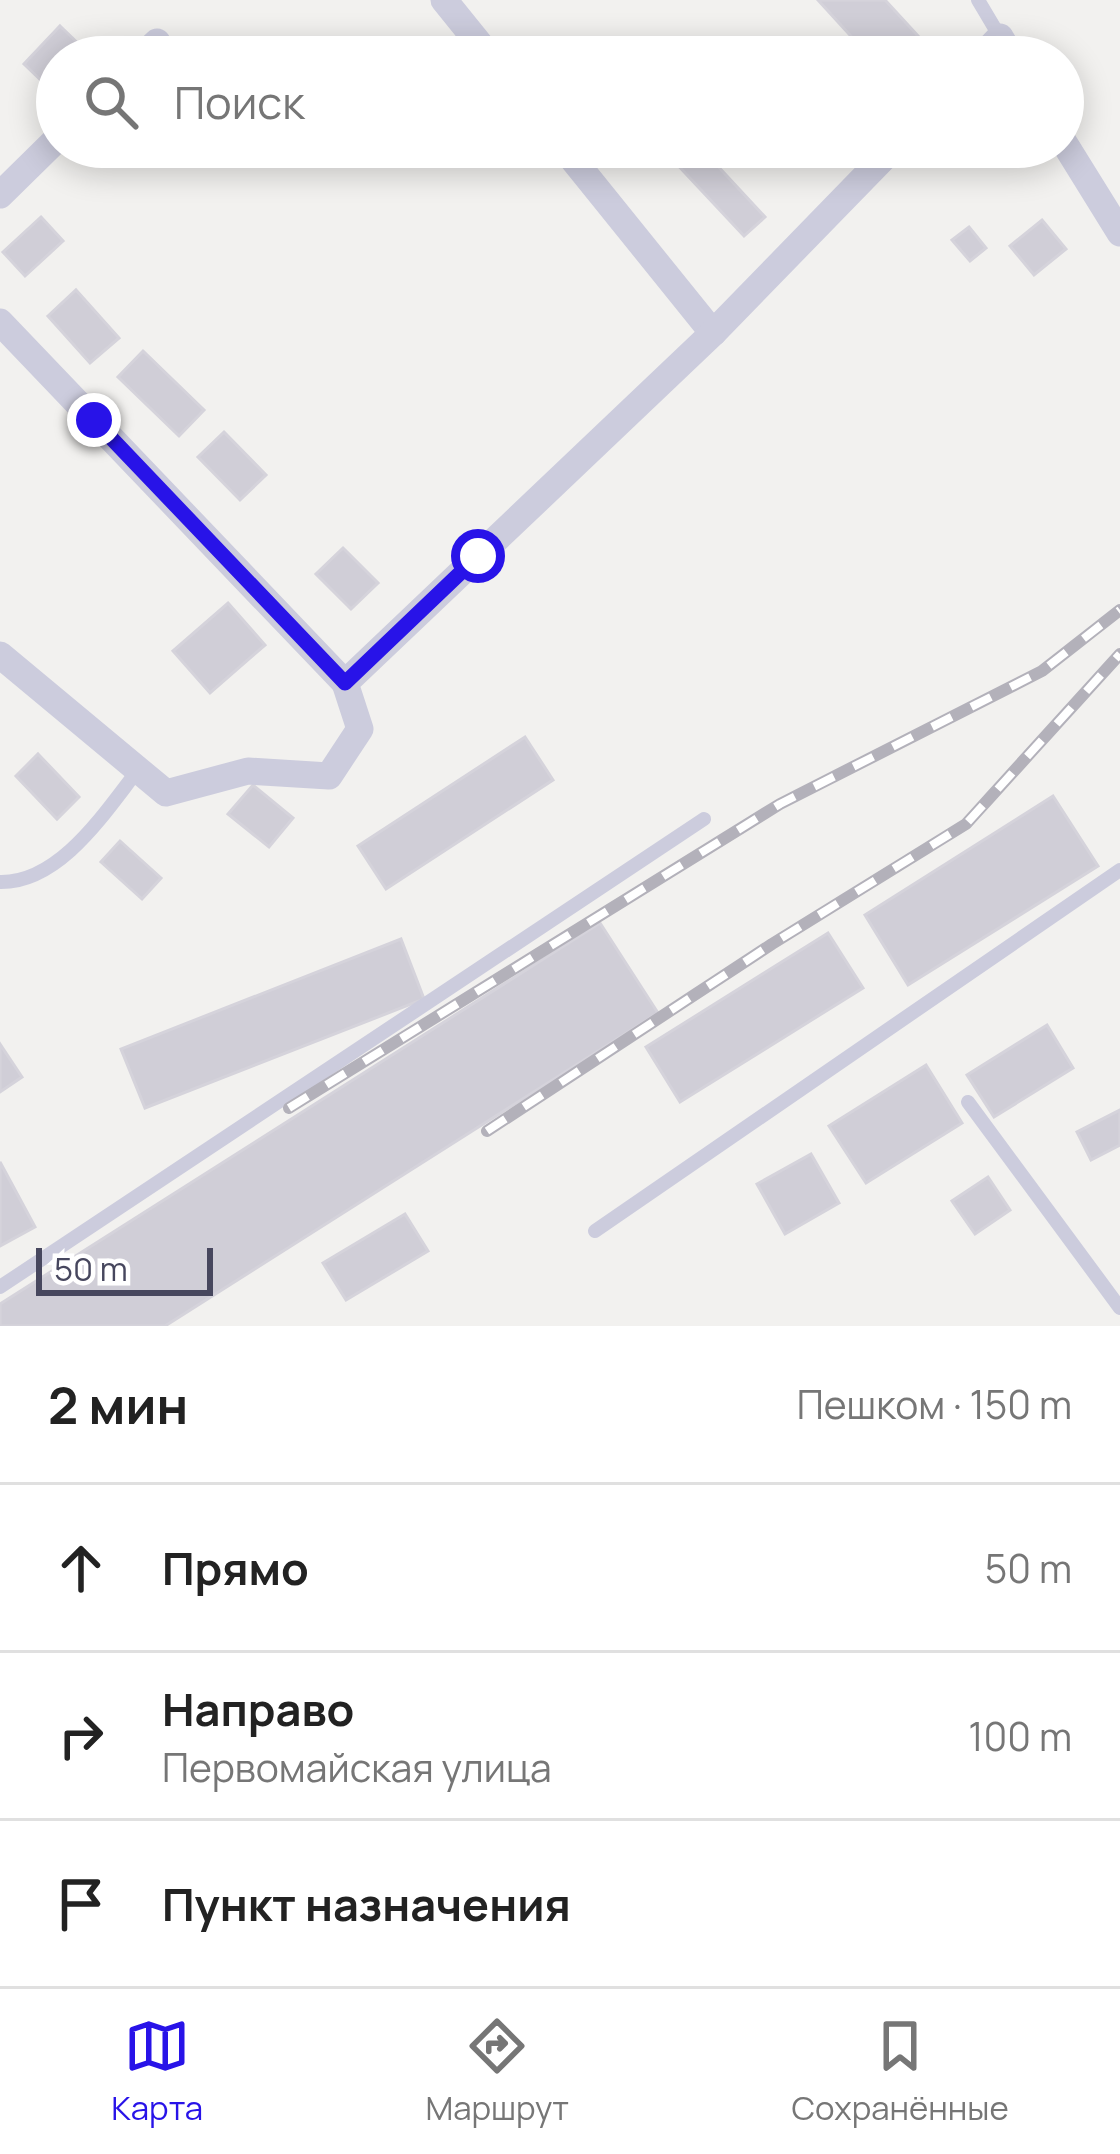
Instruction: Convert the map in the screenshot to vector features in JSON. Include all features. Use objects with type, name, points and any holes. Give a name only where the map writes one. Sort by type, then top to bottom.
[{"type":"street","points":[[444,0],[473,36]]},
{"type":"street","points":[[0,195],[36,160]]},
{"type":"street","points":[[580,168],[713,332]]},
{"type":"street","points":[[345,683],[713,332],[873,168]]},
{"type":"street","points":[[1080,168],[1120,233]]},
{"type":"street","points":[[0,322],[345,683],[360,729],[329,776],[248,771],[166,793],[0,655]]},
{"type":"lane","points":[[978,0],[992,36]]},
{"type":"lane","points":[[0,883],[17,883],[52,864],[96,824],[138,770]]},
{"type":"lane","points":[[0,1287],[704,819]]},
{"type":"lane","points":[[595,1231],[1120,870]]},
{"type":"lane","points":[[968,1102],[1120,1308]]},
{"type":"building","points":[[818,0],[885,0],[918,36],[851,36]]},
{"type":"building","points":[[60,26],[70,36],[51,36]]},
{"type":"building","points":[[36,51],[36,76],[24,64]]},
{"type":"building","points":[[680,168],[720,168],[765,217],[744,236]]},
{"type":"building","points":[[41,217],[63,241],[25,276],[3,252]]},
{"type":"building","points":[[1042,220],[1066,249],[1034,275],[1010,246]]},
{"type":"building","points":[[969,227],[986,248],[970,261],[952,240]]},
{"type":"building","points":[[76,290],[119,338],[90,363],[48,316]]},
{"type":"building","points":[[143,351],[204,410],[179,436],[118,377]]},
{"type":"building","points":[[224,432],[266,475],[240,500],[198,457]]},
{"type":"building","points":[[343,548],[378,583],[351,609],[316,574]]},
{"type":"building","points":[[228,603],[265,645],[210,693],[173,651]]},
{"type":"building","points":[[525,737],[553,780],[386,889],[358,846]]},
{"type":"building","points":[[38,754],[79,797],[57,819],[16,776]]},
{"type":"building","points":[[253,785],[293,818],[269,847],[228,814]]},
{"type":"building","points":[[1053,796],[1098,866],[908,985],[865,915]]},
{"type":"building","points":[[120,841],[161,878],[142,899],[101,862]]},
{"type":"building","points":[[600,923],[658,1013],[165,1326],[0,1326],[0,1304]]},
{"type":"building","points":[[828,933],[863,988],[680,1102],[646,1047]]},
{"type":"building","points":[[401,939],[424,999],[145,1108],[121,1049]]},
{"type":"building","points":[[1047,1025],[1073,1068],[994,1117],[967,1075]]},
{"type":"building","points":[[0,1044],[22,1077],[0,1092]]},
{"type":"building","points":[[926,1065],[962,1123],[866,1183],[829,1126]]},
{"type":"building","points":[[1120,1110],[1120,1145],[1091,1160],[1077,1132]]},
{"type":"building","points":[[811,1154],[839,1203],[785,1234],[757,1184]]},
{"type":"building","points":[[0,1162],[35,1227],[0,1246]]},
{"type":"building","points":[[988,1177],[1010,1210],[975,1234],[952,1201]]},
{"type":"building","points":[[405,1214],[428,1251],[346,1300],[323,1263]]},
{"type":"railway","points":[[289,1108],[780,804],[1042,671],[1120,610]]},
{"type":"railway","points":[[487,1131],[772,944],[966,824],[1120,654]]},
{"type":"route","points":[[94,420],[345,683],[478,556]]}]
